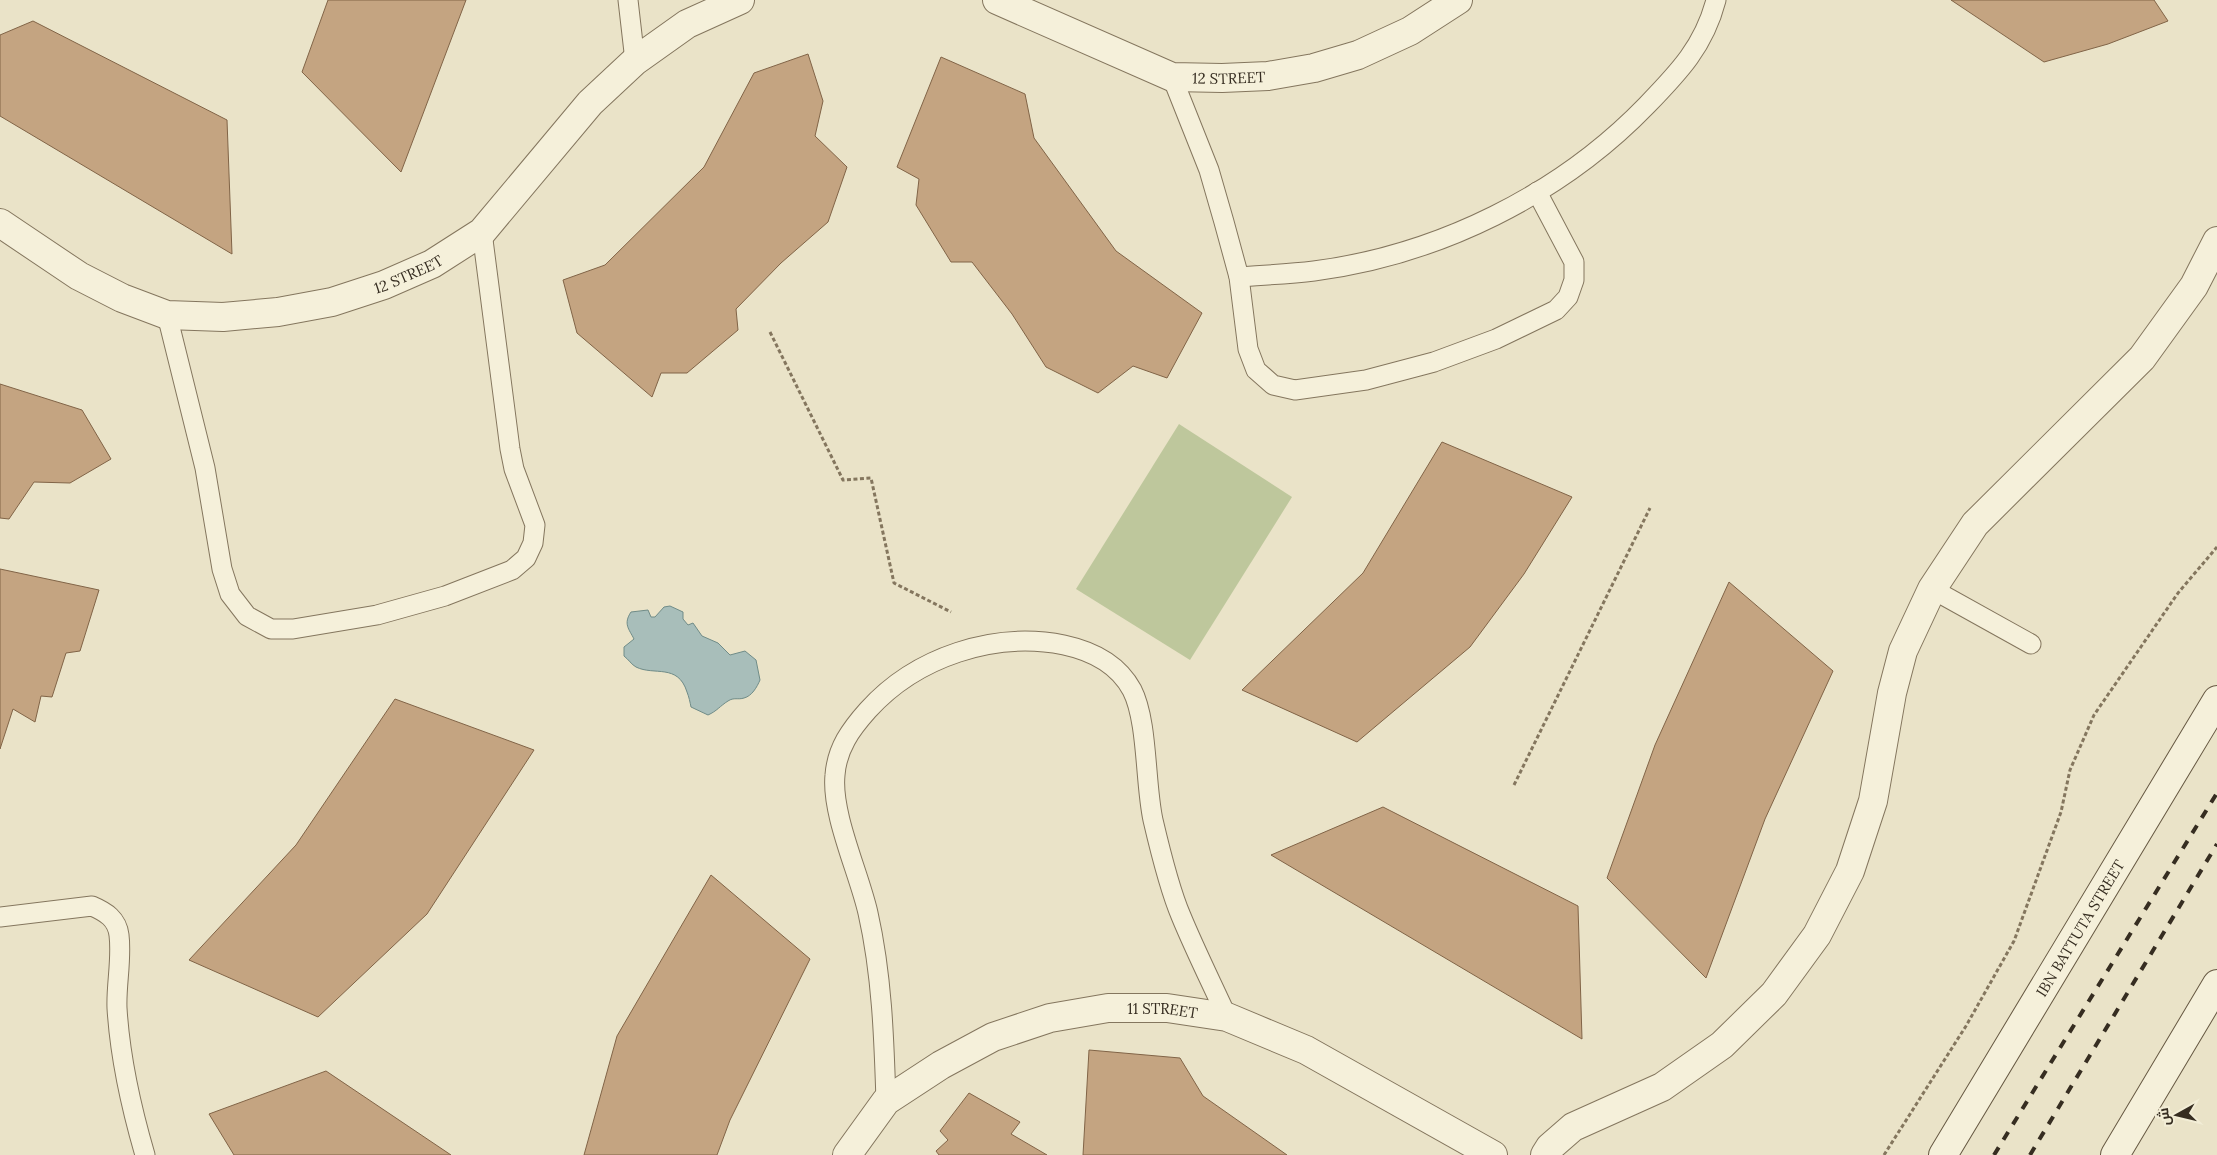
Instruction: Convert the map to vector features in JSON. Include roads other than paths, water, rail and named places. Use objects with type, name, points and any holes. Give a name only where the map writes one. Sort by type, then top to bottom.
[{"type":"street","name":"12 STREET","points":[[0,223],[79,276],[122,298],[167,315],[241,315],[278,312],[332,302],[384,285],[432,264],[482,232],[590,103],[635,61],[687,24],[740,0]]},
{"type":"street","name":"12 STREET","points":[[997,0],[1172,77],[1222,78],[1268,76],[1314,68],[1358,55],[1410,31],[1458,0]]},
{"type":"street","points":[[1546,1155],[1550,1147],[1573,1127],[1662,1087],[1722,1046],[1774,994],[1817,936],[1850,871],[1874,801],[1892,693],[1903,651],[1932,589],[1975,524],[2142,358],[2194,286],[2217,241]]},
{"type":"street","name":"IBN BATTUTA STREET","points":[[1942,1155],[2217,700]]},
{"type":"street","points":[[2115,1155],[2217,984]]},
{"type":"street","name":"11 STREET","points":[[847,1155],[886,1101],[941,1065],[993,1037],[1050,1018],[1108,1008],[1167,1008],[1227,1017],[1306,1050],[1493,1155]]},
{"type":"lane","points":[[628,0],[635,61]]},
{"type":"lane","points":[[1239,277],[1315,271],[1392,255],[1467,228],[1537,192],[1586,159],[1631,122],[1672,79],[1694,53],[1710,22],[1716,0]]},
{"type":"lane","points":[[1172,77],[1209,170],[1239,277],[1248,349],[1256,370],[1273,385],[1295,390],[1366,380],[1434,362],[1496,340],[1556,310],[1568,297],[1574,280],[1574,262],[1537,192]]},
{"type":"lane","points":[[167,315],[205,468],[222,568],[230,594],[247,616],[271,629],[293,629],[377,615],[446,596],[512,570],[526,558],[533,543],[534,525],[514,469],[510,449],[482,232]]},
{"type":"lane","points":[[1932,589],[2031,644]]},
{"type":"lane","points":[[886,1101],[882,1007],[876,955],[867,911],[841,819],[836,794],[835,774],[841,750],[850,730],[881,696],[918,670],[960,651],[986,644],[1035,640],[1080,649],[1101,658],[1120,672],[1133,691],[1139,714],[1153,818],[1177,904],[1227,1017]]},
{"type":"lane","points":[[0,917],[92,906],[105,912],[114,922],[119,936],[117,1007],[121,1050],[127,1090],[145,1155]]},
{"type":"water","points":[[670,606],[683,612],[683,619],[688,625],[693,623],[702,636],[718,643],[730,655],[745,651],[756,660],[760,680],[752,693],[744,698],[730,700],[708,715],[691,707],[687,692],[678,677],[665,672],[636,667],[624,656],[624,647],[634,639],[627,623],[631,612],[648,610],[651,617],[655,617],[664,607]]},
{"type":"railway","points":[[1994,1155],[2217,793]]},
{"type":"railway","points":[[2030,1155],[2217,844]]}]
